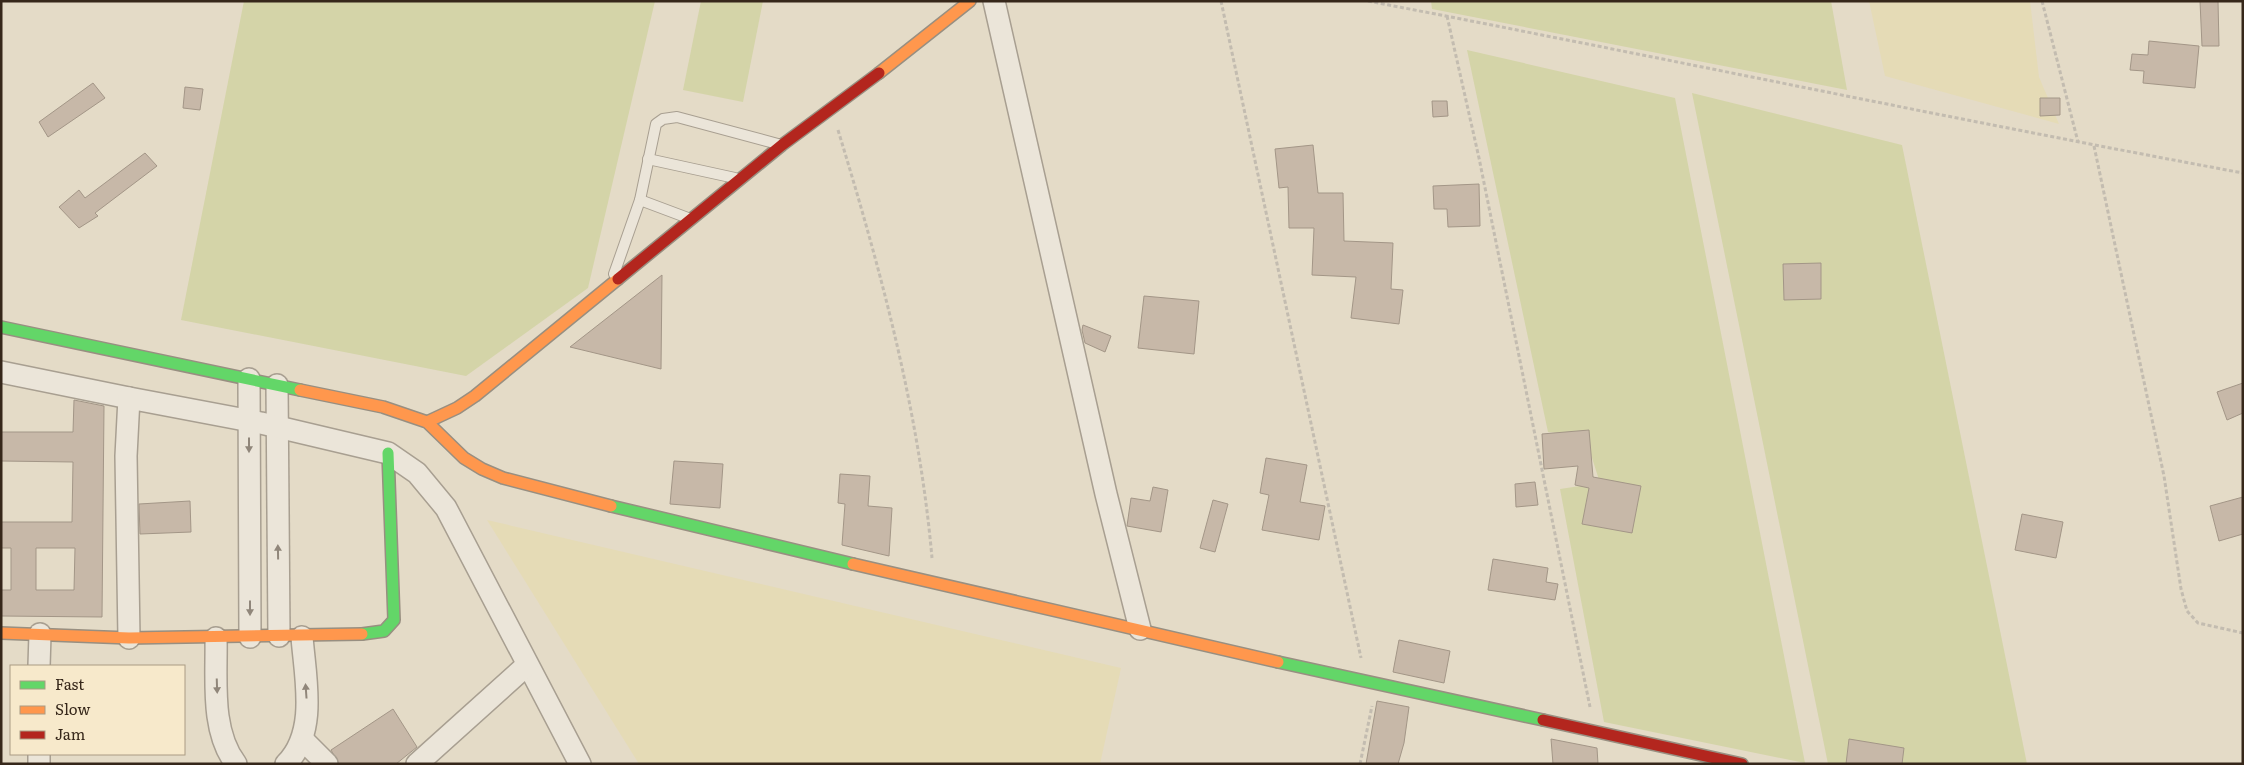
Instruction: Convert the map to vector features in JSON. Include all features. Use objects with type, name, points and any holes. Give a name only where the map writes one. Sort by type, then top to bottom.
[{"type":"street","points":[[426,422],[457,408],[475,396],[782,145],[970,1]]},
{"type":"street","points":[[994,1],[1104,485],[1140,629]]},
{"type":"street","points":[[1,327],[383,406],[426,422],[464,458],[482,469],[503,478],[656,518],[1363,681],[1742,764]]},
{"type":"street","points":[[1,372],[276,426],[388,453],[417,472],[446,508],[580,764]]},
{"type":"street","points":[[249,379],[250,636]]},
{"type":"street","points":[[277,385],[279,636]]},
{"type":"street","points":[[129,398],[126,456],[129,638]]},
{"type":"street","points":[[1,633],[129,638],[216,638],[372,634],[384,631],[394,620],[388,453]]},
{"type":"street","points":[[40,634],[40,665]]},
{"type":"street","points":[[286,764],[303,740],[307,706],[302,636]]},
{"type":"street","points":[[216,638],[218,718],[222,738],[236,764]]},
{"type":"street","points":[[417,764],[527,665]]},
{"type":"street","points":[[303,740],[327,764]]},
{"type":"lane","points":[[610,284],[640,200],[656,124],[668,118],[677,117],[782,145]]},
{"type":"lane","points":[[648,159],[741,180]]},
{"type":"lane","points":[[640,200],[692,220]]},
{"type":"path","points":[[1221,1],[1353,615],[1363,681]]},
{"type":"path","points":[[1368,1],[2243,173]]},
{"type":"path","points":[[2042,1],[2078,142]]},
{"type":"path","points":[[1447,16],[1481,168],[1595,732]]},
{"type":"path","points":[[832,108],[867,224],[903,368],[926,490],[934,582]]},
{"type":"path","points":[[2094,145],[2164,476],[2181,589],[2187,611],[2198,623],[2243,633]]},
{"type":"path","points":[[1360,764],[1377,684]]},
{"type":"shaded area","points":[[1869,1],[2030,1],[2039,77],[2059,124],[1885,76]]},
{"type":"shaded area","points":[[487,520],[1121,668],[1100,764],[639,764]]},
{"type":"green space","points":[[244,1],[655,1],[588,288],[466,376],[181,320]]},
{"type":"green space","points":[[701,1],[763,1],[743,102],[683,90]]},
{"type":"green space","points":[[1431,1],[1831,1],[1847,90],[1432,9]]},
{"type":"green space","points":[[1467,50],[1675,98],[1805,763],[1604,722],[1560,489],[1600,483],[1585,436],[1548,432]]},
{"type":"green space","points":[[1692,93],[1902,145],[2027,764],[1828,764]]},
{"type":"building","points":[[2200,1],[2218,1],[2219,46],[2202,46]]},
{"type":"building","points":[[2149,41],[2199,46],[2195,88],[2143,83],[2144,71],[2130,70],[2132,54],[2148,55]]},
{"type":"building","points":[[93,83],[105,98],[48,137],[39,122]]},
{"type":"building","points":[[185,87],[203,89],[200,110],[183,108]]},
{"type":"building","points":[[2040,98],[2060,98],[2060,115],[2040,116]]},
{"type":"building","points":[[1432,101],[1447,101],[1448,116],[1433,117]]},
{"type":"building","points":[[1313,145],[1318,193],[1343,193],[1344,241],[1393,243],[1391,289],[1403,290],[1399,324],[1351,318],[1356,277],[1312,275],[1314,228],[1289,228],[1288,187],[1279,188],[1275,149]]},
{"type":"building","points":[[145,153],[157,166],[95,213],[98,216],[79,228],[59,207],[79,190],[85,198]]},
{"type":"building","points":[[1479,184],[1480,226],[1448,227],[1447,209],[1434,209],[1433,186]]},
{"type":"building","points":[[1821,263],[1821,299],[1784,300],[1783,264]]},
{"type":"building","points":[[662,275],[661,369],[570,347]]},
{"type":"building","points":[[1144,296],[1199,301],[1194,354],[1138,348]]},
{"type":"building","points":[[1083,325],[1111,336],[1105,352],[1085,343],[1082,330]]},
{"type":"building","points":[[2243,383],[2243,413],[2227,420],[2217,392]]},
{"type":"building","points":[[74,400],[104,406],[102,617],[1,616],[1,590],[11,590],[11,548],[1,548],[1,522],[72,522],[73,462],[1,461],[1,432],[73,432]],"holes":[[[36,548],[75,548],[74,590],[36,590]]]},
{"type":"building","points":[[1589,430],[1593,477],[1641,486],[1632,533],[1582,524],[1589,488],[1575,485],[1578,466],[1544,469],[1542,434]]},
{"type":"building","points":[[1266,458],[1307,465],[1300,502],[1325,506],[1319,540],[1262,530],[1269,495],[1260,493]]},
{"type":"building","points":[[674,461],[723,464],[720,508],[670,504]]},
{"type":"building","points":[[840,474],[870,476],[868,506],[892,508],[889,556],[842,545],[845,504],[838,503]]},
{"type":"building","points":[[1535,482],[1538,505],[1516,507],[1515,484]]},
{"type":"building","points":[[1153,487],[1168,490],[1161,532],[1127,526],[1131,498],[1150,501]]},
{"type":"building","points":[[2243,497],[2243,534],[2219,541],[2210,506]]},
{"type":"building","points":[[1213,500],[1228,504],[1215,552],[1200,548]]},
{"type":"building","points":[[190,501],[191,532],[140,534],[139,504]]},
{"type":"building","points":[[2022,514],[2063,522],[2056,558],[2015,550]]},
{"type":"building","points":[[1493,559],[1548,568],[1546,582],[1558,584],[1555,600],[1488,590]]},
{"type":"building","points":[[1399,640],[1450,651],[1444,683],[1393,672]]},
{"type":"building","points":[[1377,701],[1409,707],[1404,743],[1398,764],[1366,764]]},
{"type":"building","points":[[393,709],[417,747],[396,764],[339,764],[331,750]]},
{"type":"building","points":[[1551,739],[1597,748],[1598,764],[1553,764]]},
{"type":"building","points":[[1849,739],[1904,748],[1902,764],[1846,764]]},
{"type":"traffic: fast","points":[[1,327],[300,390]]},
{"type":"traffic: fast","points":[[362,634],[384,631],[394,620],[388,453]]},
{"type":"traffic: fast","points":[[611,506],[853,564]]},
{"type":"traffic: fast","points":[[1278,662],[1543,720]]},
{"type":"traffic: slow","points":[[879,73],[970,1]]},
{"type":"traffic: slow","points":[[427,422],[457,408],[475,396],[618,279]]},
{"type":"traffic: slow","points":[[300,390],[383,407],[427,422],[464,458],[482,469],[503,478],[611,506]]},
{"type":"traffic: slow","points":[[853,564],[1278,662]]},
{"type":"traffic: slow","points":[[1,633],[129,638],[362,634]]},
{"type":"traffic: jam","points":[[618,279],[782,145],[879,73]]},
{"type":"traffic: jam","points":[[1543,720],[1742,764]]}]
